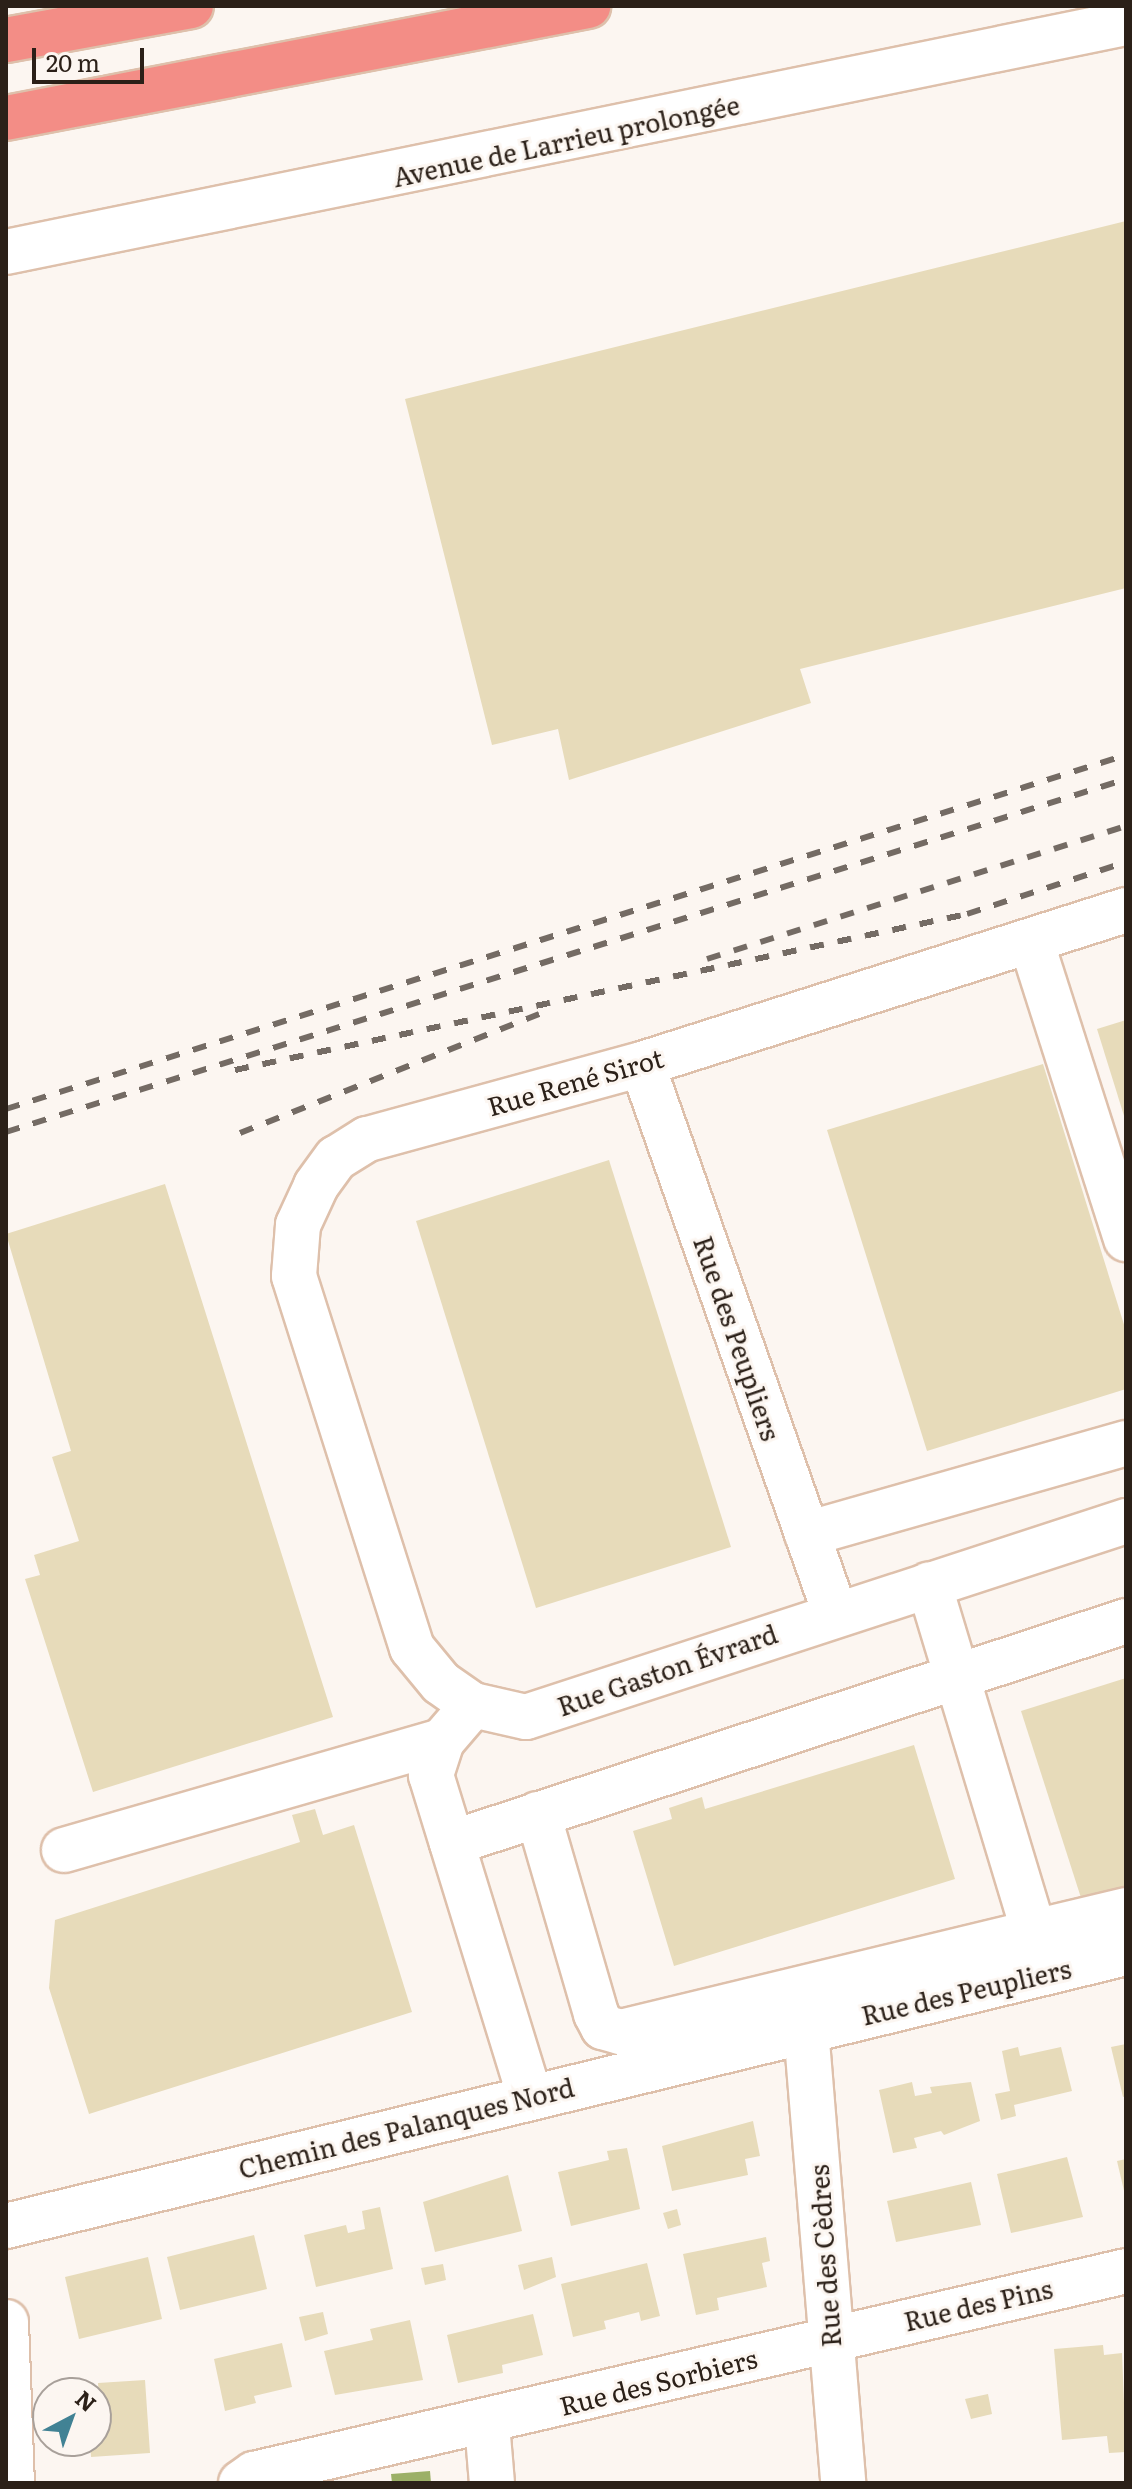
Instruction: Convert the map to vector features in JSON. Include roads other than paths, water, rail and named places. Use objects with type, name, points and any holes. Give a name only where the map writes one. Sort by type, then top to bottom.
[{"type":"highway","points":[[6,40],[191,6]]},
{"type":"highway","points":[[6,118],[588,6]]},
{"type":"street","name":"Avenue de Larrieu prolongée","points":[[6,252],[1126,23]]},
{"type":"street","name":"Rue René Sirot","points":[[353,1463],[294,1276],[298,1225],[336,1158],[367,1139],[642,1064],[1126,910]]},
{"type":"street","points":[[1031,941],[1126,1239]]},
{"type":"street","name":"Rue des Peupliers","points":[[642,1064],[835,1613]]},
{"type":"street","points":[[807,1534],[1126,1443]]},
{"type":"street","name":"Rue Gaston Évrard","points":[[353,1463],[412,1648],[441,1683],[473,1705],[526,1717],[835,1613],[1126,1521]]},
{"type":"street","points":[[929,1584],[1034,1932]]},
{"type":"street","points":[[452,1843],[1126,1621]]},
{"type":"street","points":[[473,1705],[442,1741],[431,1775],[530,2097]]},
{"type":"street","points":[[64,1850],[442,1741]]},
{"type":"street","points":[[538,1814],[596,2014],[603,2027],[621,2032],[1126,1910]]},
{"type":"street","name":"Rue des Peupliers","points":[[806,2029],[1126,1953]]},
{"type":"street","name":"Chemin des Palanques Nord","points":[[6,2226],[806,2029]]},
{"type":"street","name":"Rue des Cèdres","points":[[806,2029],[843,2483]]},
{"type":"street","name":"Rue des Pins","points":[[830,2338],[1126,2271]]},
{"type":"street","points":[[6,2322],[12,2483]]},
{"type":"street","name":"Rue des Sorbiers","points":[[241,2483],[254,2474],[487,2424],[830,2338]]},
{"type":"street","points":[[487,2424],[492,2483]]},
{"type":"railway","points":[[6,1109],[1126,755]]},
{"type":"railway","points":[[6,1132],[1126,779]]},
{"type":"railway","points":[[707,959],[1126,826]]},
{"type":"railway","points":[[235,1070],[967,914],[1126,862]]},
{"type":"railway","points":[[240,1133],[539,1014]]}]
